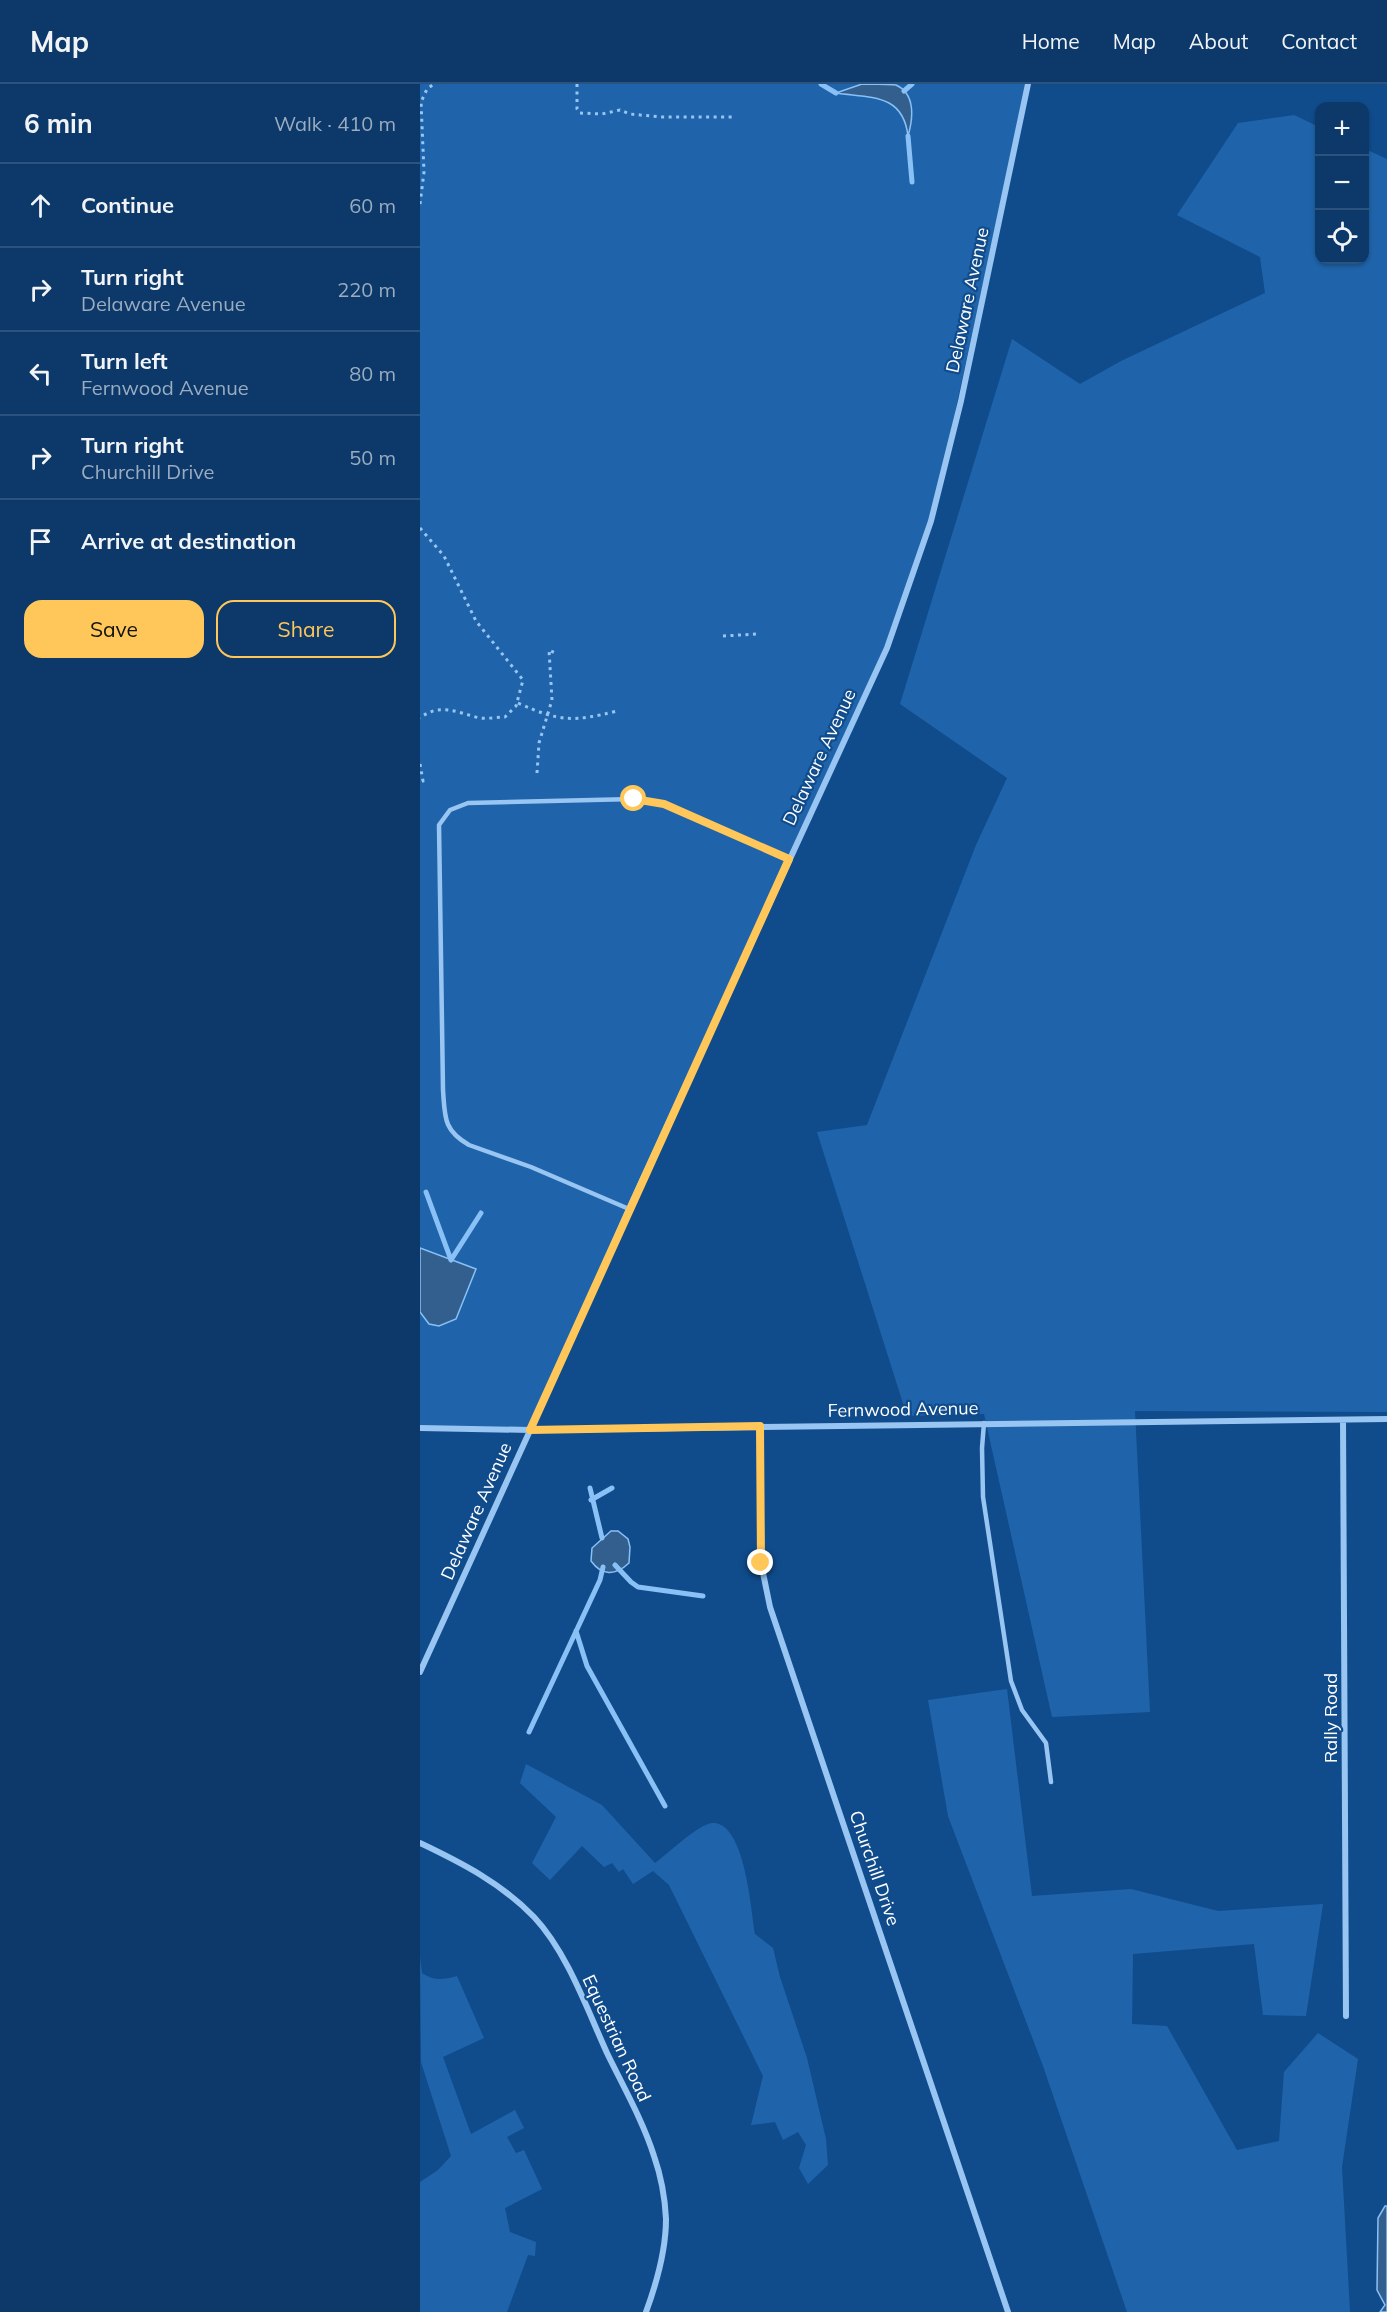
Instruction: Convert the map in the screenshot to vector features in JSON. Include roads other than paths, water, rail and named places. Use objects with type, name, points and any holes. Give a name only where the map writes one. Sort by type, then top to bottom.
[{"type":"street","name":"Delaware Avenue","points":[[420,1672],[886,648],[925,542],[961,401],[1028,84]]},
{"type":"street","name":"Fernwood Avenue","points":[[420,1428],[530,1430],[1387,1419]]},
{"type":"street","name":"Rally Road","points":[[1343,1420],[1346,2016]]},
{"type":"street","name":"Churchill Drive","points":[[760,1426],[761,1563],[770,1607],[1008,2312]]},
{"type":"street","name":"Equestrian Road","points":[[420,1843],[504,1888],[536,1919],[564,1962],[647,2138],[660,2180],[666,2218],[665,2234],[656,2284],[646,2312]]},
{"type":"lane","points":[[629,1209],[531,1167],[469,1145],[460,1140],[447,1125],[443,1090],[439,825],[450,810],[468,802],[642,800],[664,804],[789,859]]},
{"type":"lane","points":[[984,1423],[983,1497],[1011,1681],[1022,1710],[1046,1743],[1051,1782]]},
{"type":"waterway","points":[[821,84],[836,93]]},
{"type":"waterway","points":[[904,91],[912,84]]},
{"type":"waterway","points":[[908,136],[912,182]]},
{"type":"waterway","points":[[426,1192],[451,1260]]},
{"type":"waterway","points":[[451,1260],[481,1213]]},
{"type":"waterway","points":[[590,1488],[602,1538]]},
{"type":"waterway","points":[[591,1500],[612,1488]]},
{"type":"waterway","points":[[615,1565],[638,1587],[703,1596]]},
{"type":"waterway","points":[[529,1732],[600,1580],[603,1567]]},
{"type":"waterway","points":[[576,1631],[587,1666],[665,1806]]}]
